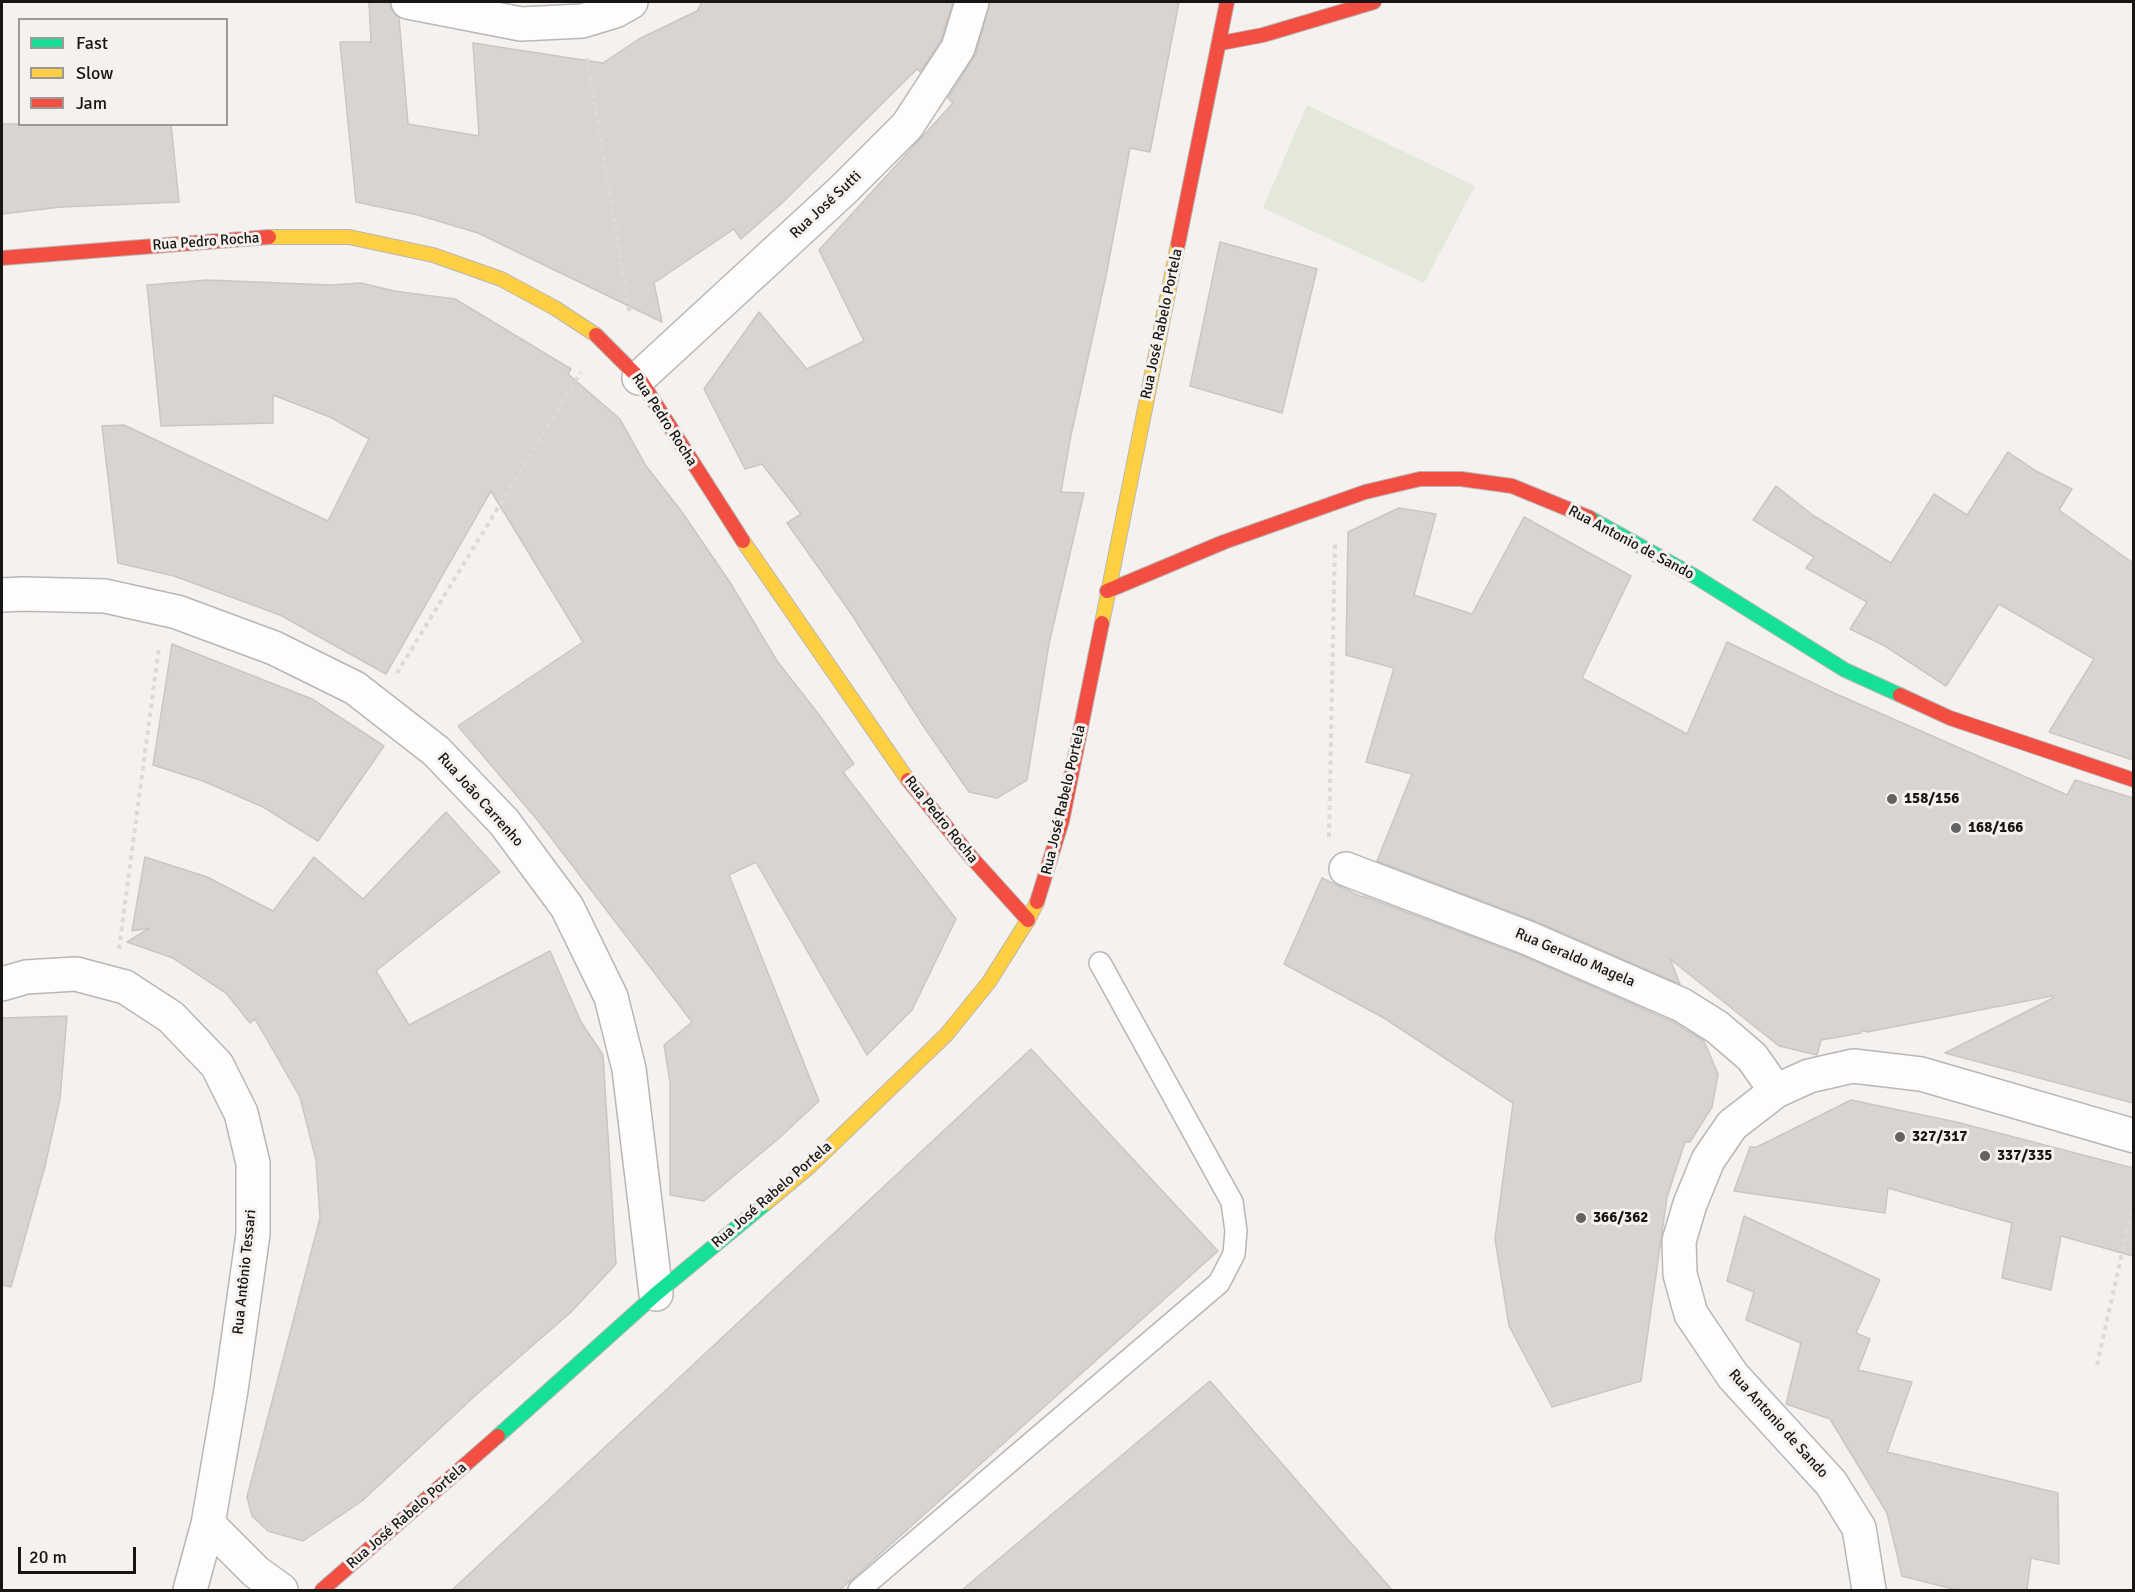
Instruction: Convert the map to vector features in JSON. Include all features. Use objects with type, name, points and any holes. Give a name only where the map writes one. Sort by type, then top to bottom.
[{"type":"street","points":[[408,2],[520,24],[582,21],[615,11],[631,2]]},
{"type":"street","name":"Rua José Sutti","points":[[639,378],[843,190],[907,126],[958,48],[972,2]]},
{"type":"street","name":"Rua José Rabelo Portela","points":[[322,1590],[418,1508],[656,1294],[809,1167],[946,1035],[989,982],[1028,920],[1040,895],[1062,821],[1107,591],[1221,43],[1227,2]]},
{"type":"street","points":[[1221,43],[1263,35],[1374,2]]},
{"type":"street","name":"Rua Pedro Rocha","points":[[2,258],[261,237],[349,237],[433,255],[501,279],[555,308],[600,338],[639,378],[708,489],[898,768],[971,857],[1028,920]]},
{"type":"street","name":"Rua Antonio de Sando","points":[[1107,591],[1224,542],[1365,492],[1420,479],[1461,479],[1512,486],[1590,518],[1619,534],[1696,577],[1845,670],[1950,718],[2133,780]]},
{"type":"street","name":"Rua João Carrenho","points":[[2,595],[105,596],[177,612],[274,648],[355,688],[436,750],[504,822],[567,907],[611,997],[629,1069],[656,1294]]},
{"type":"street","name":"Rua Geraldo Magela","points":[[1346,868],[1528,938],[1682,1005],[1717,1027],[1752,1057],[1776,1091]]},
{"type":"street","name":"Rua Antônio Tessari","points":[[2,984],[26,977],[76,974],[125,987],[171,1017],[218,1065],[241,1113],[253,1163],[253,1234],[231,1390],[208,1524],[190,1590]]},
{"type":"street","name":"Rua Antonio de Sando","points":[[1869,1590],[1859,1528],[1831,1483],[1732,1376],[1691,1314],[1680,1274],[1679,1241],[1690,1204],[1708,1160],[1732,1125],[1776,1091],[1809,1076],[1853,1066],[1921,1074],[2133,1136]]},
{"type":"street","points":[[208,1524],[256,1572],[281,1590]]},
{"type":"lane","points":[[859,1590],[1219,1283],[1234,1254],[1236,1231],[1232,1202],[1100,963]]},
{"type":"path","points":[[587,58],[631,316]]},
{"type":"path","points":[[392,681],[581,371]]},
{"type":"path","points":[[1335,503],[1329,865],[1346,868]]},
{"type":"path","points":[[118,952],[160,642]]},
{"type":"path","points":[[2097,1365],[2133,1199]]},
{"type":"shaded area","points":[[1307,105],[1475,186],[1424,283],[1263,208]]},
{"type":"building","points":[[369,2],[390,2],[391,9],[399,18],[408,124],[479,136],[473,43],[603,63],[639,39],[697,11],[702,2],[953,2],[941,40],[920,72],[917,69],[782,203],[741,239],[734,229],[654,283],[662,322],[478,233],[418,215],[356,202],[340,42],[371,42]]},
{"type":"building","points":[[990,2],[1179,2],[1150,152],[1130,148],[1106,276],[1070,440],[1061,492],[1084,493],[1049,644],[1027,780],[997,798],[969,792],[850,612],[787,523],[801,514],[762,464],[745,469],[704,389],[759,312],[807,369],[864,341],[819,250],[953,103],[948,98],[976,54]]},
{"type":"building","points":[[2,124],[18,124],[18,126],[171,126],[179,202],[61,207],[2,214]]},
{"type":"building","points":[[1220,242],[1317,269],[1282,413],[1190,386]]},
{"type":"building","points":[[207,280],[330,285],[361,283],[394,291],[455,299],[571,369],[568,374],[620,419],[646,466],[682,512],[731,584],[777,661],[854,764],[843,772],[956,919],[912,1010],[867,1055],[756,862],[729,875],[819,1101],[704,1201],[670,1195],[670,1082],[664,1045],[692,1022],[539,822],[458,726],[583,642],[491,491],[386,674],[280,615],[174,576],[118,563],[102,426],[124,425],[328,521],[369,439],[330,417],[273,395],[273,423],[161,426],[147,285]]},
{"type":"building","points":[[2008,452],[2036,471],[2072,489],[2059,510],[2133,563],[2133,760],[2049,732],[2094,659],[1999,604],[1946,686],[1885,646],[1850,629],[1867,602],[1806,568],[1814,557],[1753,520],[1776,486],[1814,516],[1891,563],[1934,494],[1967,515]]},
{"type":"building","points":[[1399,508],[1436,514],[1414,595],[1472,614],[1524,517],[1631,576],[1582,678],[1687,734],[1727,642],[1834,693],[2067,795],[2075,780],[2133,798],[2133,1103],[1945,1053],[2053,998],[2052,996],[1867,1032],[1861,1030],[1861,1033],[1821,1040],[1817,1055],[1779,1046],[1670,959],[1680,984],[1535,921],[1377,861],[1412,774],[1366,762],[1394,668],[1346,655],[1348,532]]},
{"type":"building","points":[[172,644],[312,699],[384,746],[318,841],[263,807],[203,781],[153,765]]},
{"type":"building","points":[[446,812],[500,872],[376,971],[409,1025],[550,951],[581,1022],[603,1055],[616,1264],[571,1312],[477,1394],[362,1501],[303,1541],[268,1531],[252,1516],[247,1497],[320,1218],[316,1160],[300,1097],[255,1019],[250,1023],[226,993],[173,958],[127,942],[150,928],[132,931],[145,857],[207,877],[273,911],[314,857],[363,899]]},
{"type":"building","points":[[1322,878],[1362,897],[1521,955],[1673,1022],[1704,1041],[1718,1074],[1712,1107],[1690,1142],[1685,1142],[1667,1197],[1641,1381],[1552,1407],[1509,1326],[1495,1239],[1513,1103],[1384,1018],[1284,964]]},
{"type":"building","points":[[67,1016],[60,1099],[45,1166],[11,1287],[2,1285],[2,1018]]},
{"type":"building","points":[[1031,1049],[1218,1251],[840,1590],[452,1590]]},
{"type":"building","points":[[1851,1100],[1956,1122],[2133,1168],[2133,1256],[2061,1236],[2051,1290],[2002,1278],[2012,1223],[1888,1188],[1885,1213],[1734,1191],[1750,1147],[1757,1147]]},
{"type":"building","points":[[1744,1216],[1880,1280],[1856,1333],[1870,1339],[1858,1370],[1912,1382],[1887,1452],[2058,1493],[2059,1564],[2031,1558],[2027,1590],[1957,1590],[1902,1576],[1887,1513],[1830,1419],[1786,1404],[1801,1343],[1746,1320],[1754,1292],[1727,1281]]},
{"type":"building","points":[[1210,1381],[1392,1590],[962,1590]]},
{"type":"traffic: fast","points":[[1590,518],[1696,577],[1845,670],[1900,695]]},
{"type":"traffic: fast","points":[[498,1436],[656,1294],[766,1203]]},
{"type":"traffic: slow","points":[[269,237],[349,237],[433,255],[501,279],[555,308],[596,335]]},
{"type":"traffic: slow","points":[[1102,623],[1178,244]]},
{"type":"traffic: slow","points":[[743,541],[908,780]]},
{"type":"traffic: slow","points":[[766,1203],[809,1167],[946,1035],[989,982],[1037,902]]},
{"type":"traffic: jam","points":[[1178,244],[1227,2]]},
{"type":"traffic: jam","points":[[1221,43],[1263,35],[1374,2]]},
{"type":"traffic: jam","points":[[2,258],[269,237]]},
{"type":"traffic: jam","points":[[596,335],[639,378],[743,541]]},
{"type":"traffic: jam","points":[[1107,591],[1224,542],[1365,492],[1420,479],[1461,479],[1512,486],[1590,518]]},
{"type":"traffic: jam","points":[[1037,902],[1062,821],[1102,623]]},
{"type":"traffic: jam","points":[[1900,695],[1950,718],[2134,780]]},
{"type":"traffic: jam","points":[[908,780],[971,857],[1028,920]]},
{"type":"traffic: jam","points":[[322,1590],[498,1436]]},
{"type":"place","name":"158/156","points":[[1892,799]]},
{"type":"place","name":"168/166","points":[[1956,828]]},
{"type":"place","name":"327/317","points":[[1900,1137]]},
{"type":"place","name":"337/335","points":[[1985,1156]]},
{"type":"place","name":"366/362","points":[[1581,1218]]}]
